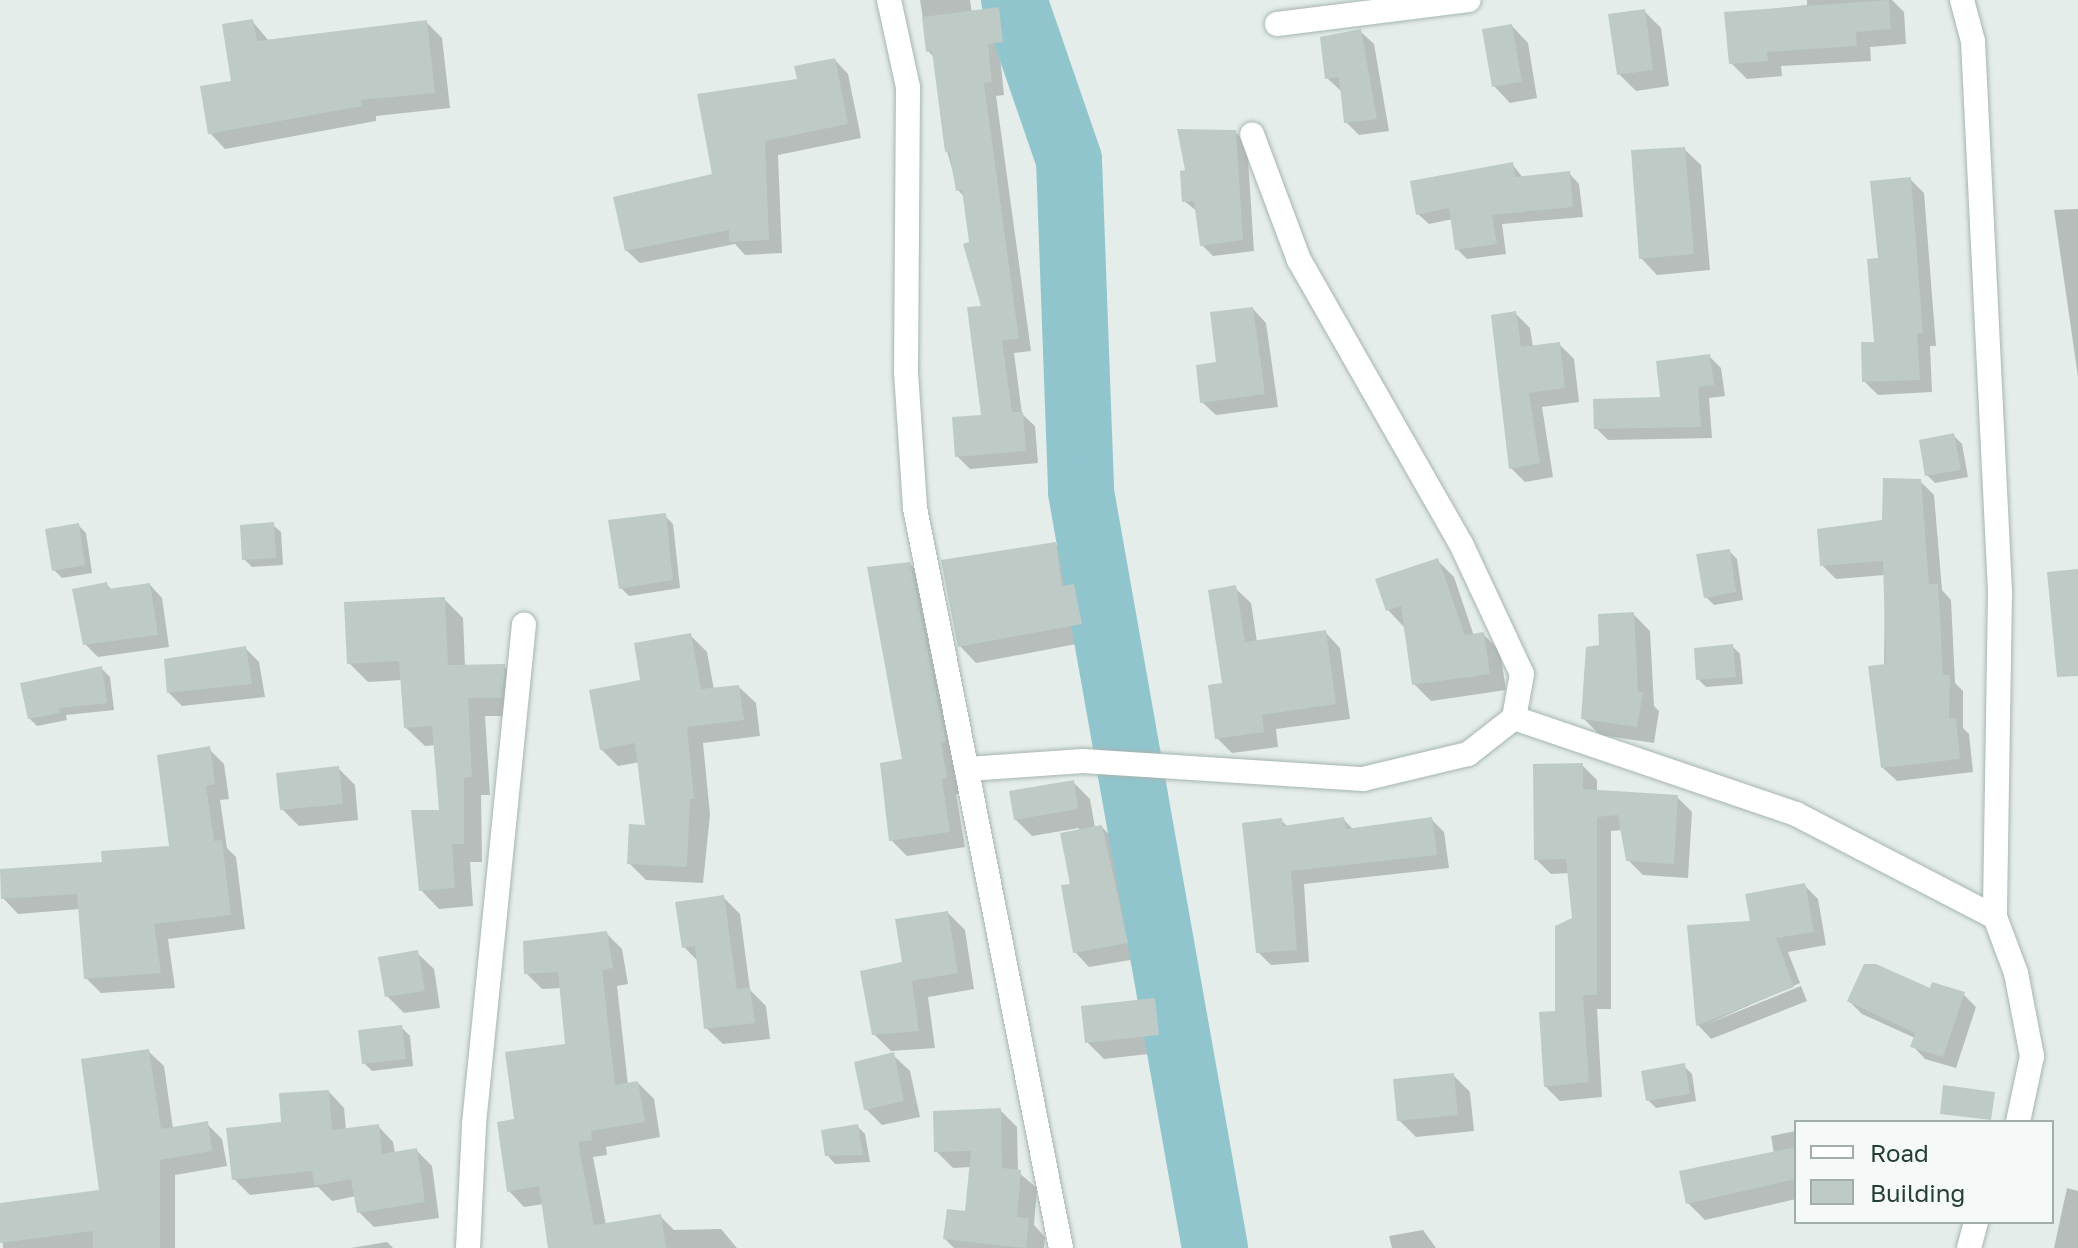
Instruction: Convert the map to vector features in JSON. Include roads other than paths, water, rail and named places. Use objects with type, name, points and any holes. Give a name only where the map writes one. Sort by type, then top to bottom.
[{"type":"street","points":[[889,0],[908,87],[906,372],[915,508],[1061,1248]]},
{"type":"street","points":[[1277,24],[1469,0]]},
{"type":"street","points":[[1962,0],[1973,41],[2000,592],[1995,917],[2016,973],[2032,1056],[2018,1120]]},
{"type":"street","points":[[968,769],[1083,761],[1363,779],[1468,754],[1514,718],[1522,674],[1461,544],[1299,260],[1252,134]]},
{"type":"street","points":[[468,1248],[474,1124],[524,624]]},
{"type":"street","points":[[1514,718],[1796,814],[1995,917]]},
{"type":"street","points":[[1969,1248],[1975,1224]]},
{"type":"waterway","points":[[1014,0],[1069,160],[1081,492],[1215,1248]]}]
